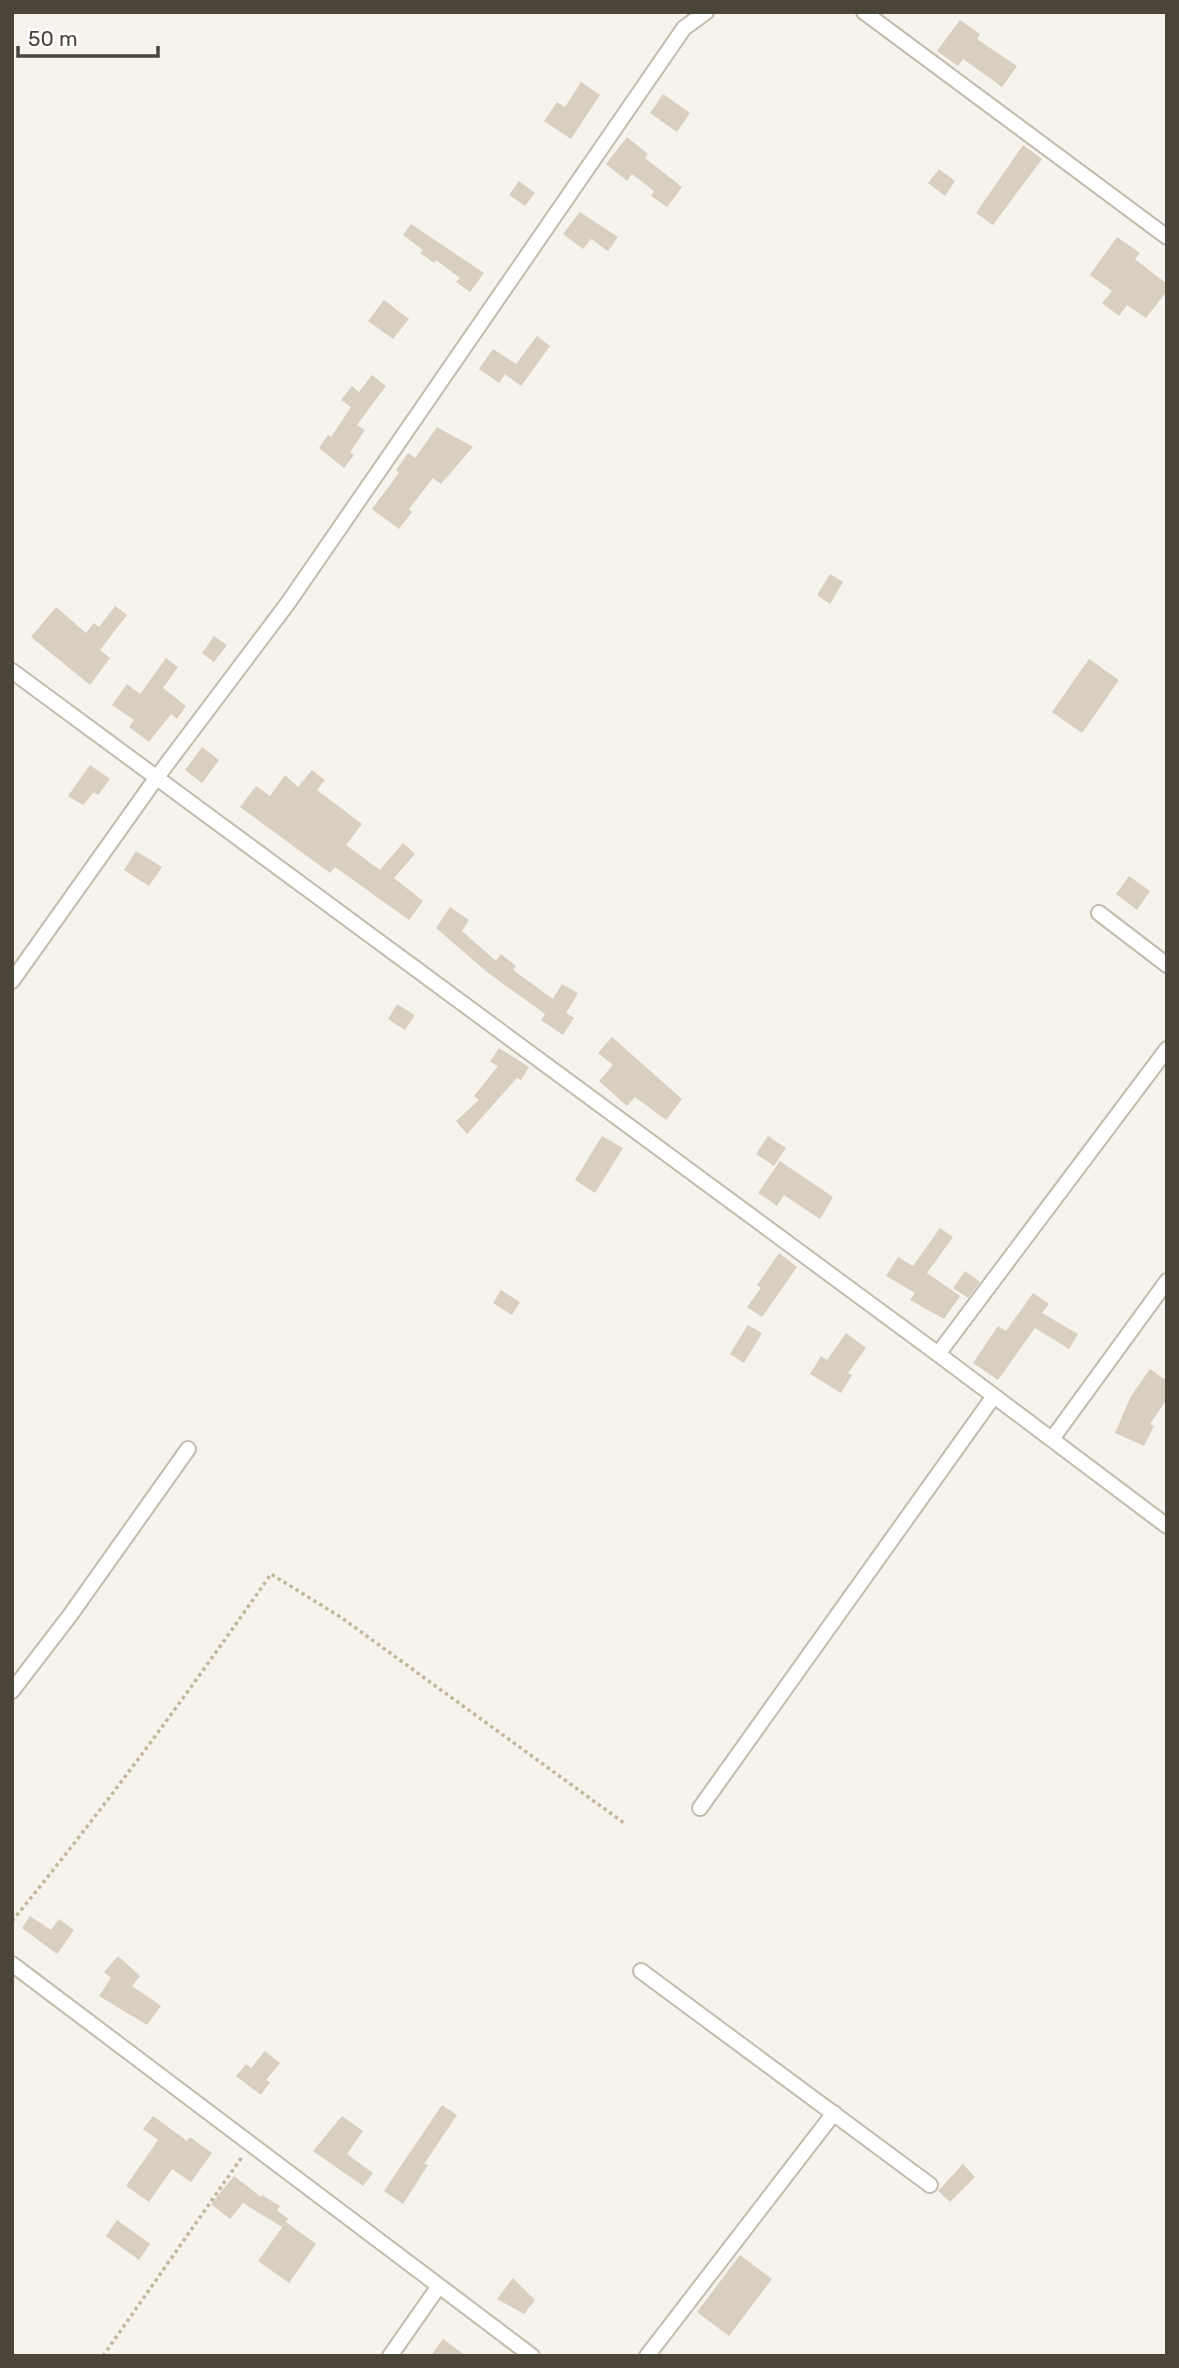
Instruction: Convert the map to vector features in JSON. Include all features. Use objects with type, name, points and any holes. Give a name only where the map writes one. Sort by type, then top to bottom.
[{"type":"street","points":[[12,981],[158,777],[288,603],[684,28],[706,12]]},
{"type":"street","points":[[864,12],[1167,237]]},
{"type":"street","points":[[12,671],[1165,1522]]},
{"type":"street","points":[[1099,913],[1167,965]]},
{"type":"street","points":[[938,1354],[1167,1049]]},
{"type":"street","points":[[1052,1439],[1167,1281]]},
{"type":"street","points":[[699,1808],[994,1396]]},
{"type":"street","points":[[12,1691],[188,1449]]},
{"type":"street","points":[[12,1964],[532,2356]]},
{"type":"street","points":[[641,1971],[930,2185]]},
{"type":"street","points":[[647,2356],[834,2113]]},
{"type":"street","points":[[390,2356],[439,2286]]},
{"type":"path","points":[[12,1921],[77,1841],[186,1696],[271,1574],[342,1618],[624,1823]]},
{"type":"path","points":[[103,2356],[251,2144]]},
{"type":"building","points":[[960,20],[980,34],[977,39],[1017,66],[1002,87],[963,59],[958,66],[937,51]]},
{"type":"building","points":[[581,82],[600,95],[571,139],[544,121],[557,102],[565,107]]},
{"type":"building","points":[[663,94],[690,113],[677,132],[650,113]]},
{"type":"building","points":[[627,137],[648,154],[645,158],[682,187],[667,207],[651,196],[654,191],[632,174],[627,181],[606,164]]},
{"type":"building","points":[[1023,145],[1042,159],[993,225],[976,213]]},
{"type":"building","points":[[939,169],[955,181],[945,196],[928,183]]},
{"type":"building","points":[[519,181],[535,193],[525,206],[509,195]]},
{"type":"building","points":[[580,212],[618,237],[608,251],[591,239],[583,249],[563,234]]},
{"type":"building","points":[[411,224],[484,273],[470,292],[456,282],[460,278],[436,260],[434,263],[420,253],[423,250],[403,235]]},
{"type":"building","points":[[1117,237],[1140,253],[1135,259],[1167,284],[1167,291],[1146,318],[1127,305],[1119,316],[1102,303],[1112,291],[1090,275]]},
{"type":"building","points":[[384,300],[409,319],[393,339],[368,321]]},
{"type":"building","points":[[537,336],[550,346],[521,386],[505,374],[499,383],[479,369],[493,349],[516,364]]},
{"type":"building","points":[[372,375],[386,386],[357,425],[365,430],[350,452],[354,455],[344,468],[319,448],[328,435],[331,437],[351,407],[341,400],[352,386],[359,392]]},
{"type":"building","points":[[437,427],[473,447],[441,484],[433,478],[409,509],[412,512],[399,529],[372,509],[399,473],[396,470],[408,453],[415,458]]},
{"type":"building","points":[[830,574],[843,582],[830,604],[817,595]]},
{"type":"building","points":[[115,606],[127,615],[100,650],[110,658],[90,685],[31,637],[56,607],[86,633],[94,623],[99,627]]},
{"type":"building","points":[[214,636],[227,645],[214,662],[202,653]]},
{"type":"building","points":[[166,658],[178,667],[163,688],[186,706],[177,719],[171,714],[149,742],[129,727],[134,720],[112,705],[127,684],[140,694]]},
{"type":"building","points":[[1089,659],[1119,680],[1082,733],[1052,712]]},
{"type":"building","points":[[202,747],[219,760],[202,783],[185,770]]},
{"type":"building","points":[[90,765],[110,779],[98,795],[94,792],[83,805],[68,796]]},
{"type":"building","points":[[312,770],[325,780],[317,790],[362,824],[346,845],[380,870],[403,843],[415,854],[394,878],[423,901],[409,920],[335,867],[330,873],[240,807],[256,786],[270,796],[285,775],[298,787]]},
{"type":"building","points":[[136,851],[162,867],[149,886],[124,870]]},
{"type":"building","points":[[1129,876],[1150,891],[1137,910],[1116,894]]},
{"type":"building","points":[[450,907],[469,920],[462,931],[496,961],[501,954],[516,966],[513,970],[553,999],[562,984],[578,993],[566,1013],[574,1018],[563,1035],[541,1020],[545,1014],[487,972],[436,928]]},
{"type":"building","points":[[397,1004],[415,1015],[405,1030],[388,1019]]},
{"type":"building","points":[[612,1037],[682,1099],[666,1120],[635,1097],[627,1106],[599,1081],[613,1065],[598,1053]]},
{"type":"building","points":[[499,1048],[529,1067],[521,1080],[517,1078],[467,1134],[456,1121],[479,1100],[474,1096],[498,1066],[490,1062]]},
{"type":"building","points":[[602,1136],[623,1148],[595,1193],[575,1180]]},
{"type":"building","points":[[768,1136],[786,1148],[774,1166],[756,1154]]},
{"type":"building","points":[[780,1161],[833,1197],[820,1219],[784,1195],[777,1206],[758,1193]]},
{"type":"building","points":[[940,1228],[953,1237],[927,1273],[960,1296],[944,1319],[910,1300],[915,1293],[886,1276],[898,1257],[913,1266]]},
{"type":"building","points":[[779,1253],[797,1267],[762,1317],[747,1307],[761,1288],[757,1285]]},
{"type":"building","points":[[965,1271],[980,1282],[968,1298],[953,1288]]},
{"type":"building","points":[[501,1290],[520,1302],[512,1315],[493,1303]]},
{"type":"building","points":[[1033,1293],[1049,1304],[1042,1313],[1078,1334],[1069,1349],[1035,1328],[998,1380],[973,1363],[998,1326],[1006,1331]]},
{"type":"building","points":[[748,1325],[762,1333],[744,1363],[730,1354]]},
{"type":"building","points":[[846,1333],[866,1348],[848,1373],[852,1375],[841,1393],[810,1374],[821,1356],[827,1360]]},
{"type":"building","points":[[1150,1369],[1167,1381],[1167,1399],[1150,1424],[1154,1426],[1144,1446],[1115,1433],[1131,1396]]},
{"type":"building","points":[[30,1916],[51,1930],[59,1919],[74,1930],[57,1954],[22,1928]]},
{"type":"building","points":[[118,1956],[140,1976],[132,1986],[161,2006],[147,2025],[99,1996],[111,1978],[104,1972]]},
{"type":"building","points":[[265,2051],[280,2063],[266,2080],[270,2082],[261,2095],[236,2076],[246,2064],[251,2068]]},
{"type":"building","points":[[442,2105],[457,2115],[424,2164],[428,2165],[403,2204],[384,2191]]},
{"type":"building","points":[[153,2116],[187,2141],[190,2137],[212,2153],[191,2182],[172,2169],[149,2202],[126,2186],[158,2140],[143,2129]]},
{"type":"building","points":[[342,2116],[363,2131],[347,2154],[373,2173],[363,2186],[313,2151]]},
{"type":"building","points":[[963,2164],[975,2177],[950,2202],[938,2191]]},
{"type":"building","points":[[234,2176],[261,2197],[262,2195],[280,2206],[277,2210],[288,2219],[282,2227],[243,2203],[230,2219],[211,2204]]},
{"type":"building","points":[[117,2220],[150,2244],[139,2260],[106,2236]]},
{"type":"building","points":[[286,2222],[316,2244],[289,2283],[258,2261]]},
{"type":"building","points":[[740,2255],[772,2279],[729,2336],[697,2312]]},
{"type":"building","points":[[513,2278],[535,2300],[524,2314],[497,2299]]},
{"type":"building","points":[[443,2339],[466,2356],[431,2356]]}]
